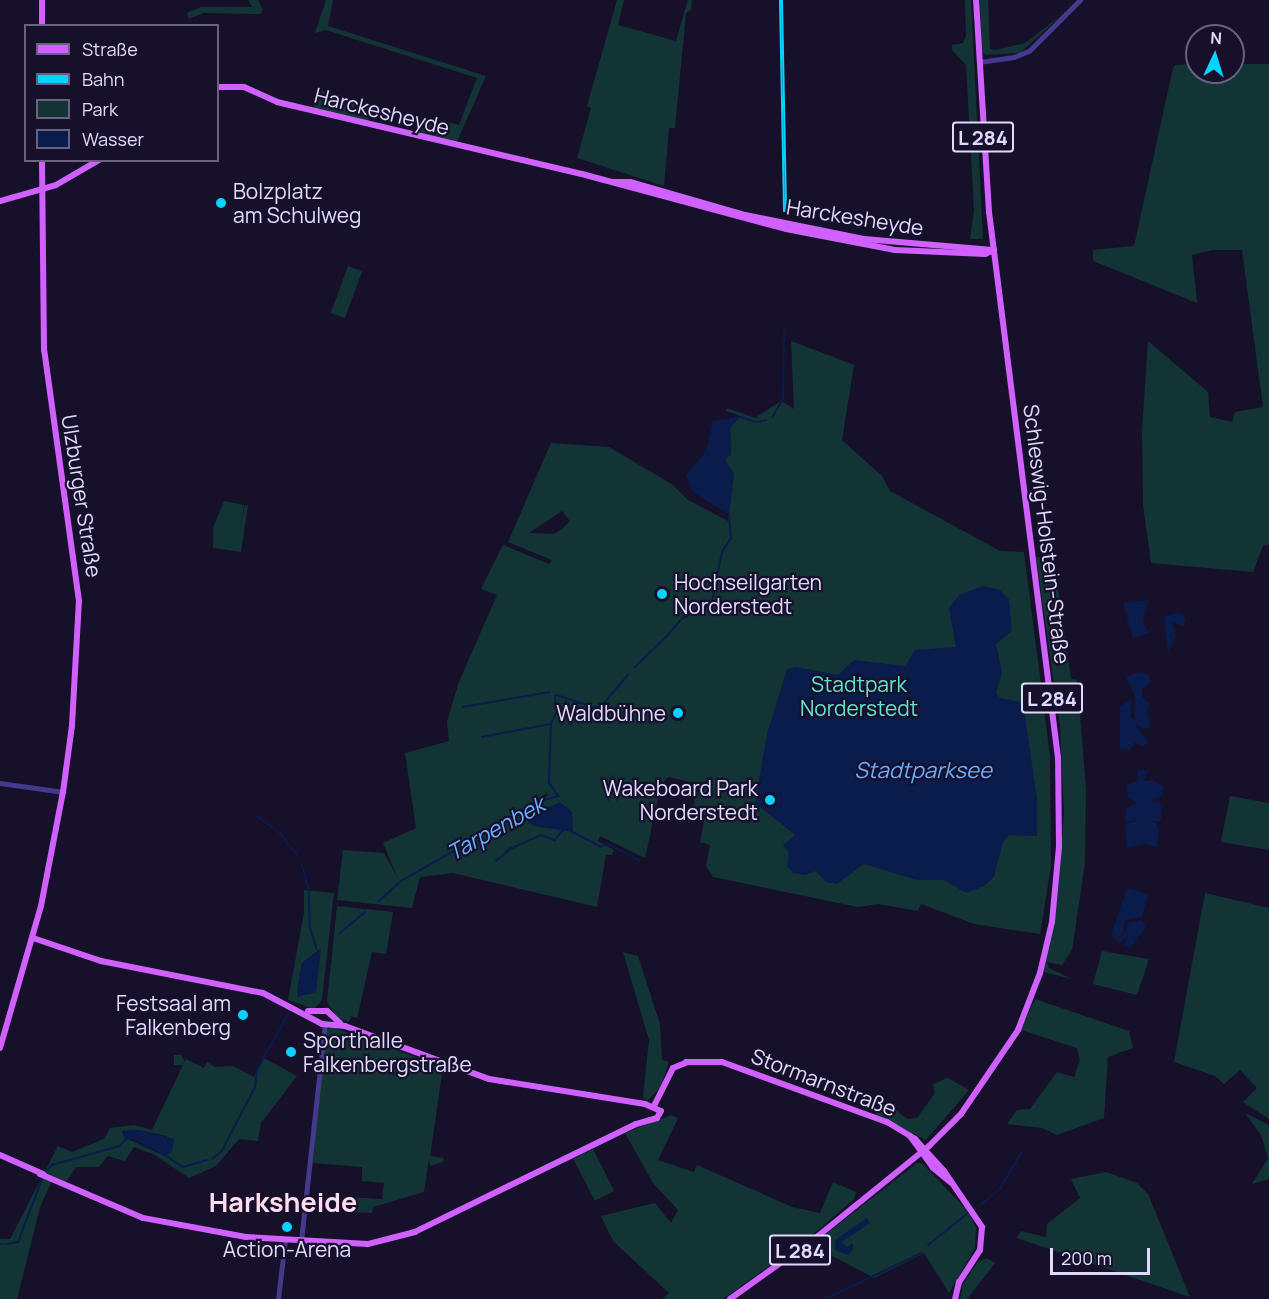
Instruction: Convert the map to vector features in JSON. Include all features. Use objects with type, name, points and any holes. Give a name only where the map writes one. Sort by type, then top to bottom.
[{"type":"main road","points":[[42,0],[42,24]]},
{"type":"main road","name":"Schleswig-Holstein-Straße","points":[[730,1299],[818,1236],[923,1151],[970,1104],[1018,1030],[1045,956],[1058,871],[1060,803],[1054,722],[994,250],[976,0]]},
{"type":"main road","name":"Harckesheyde","points":[[219,87],[244,87],[277,102],[611,182],[630,182],[745,215],[864,239],[994,250]]},
{"type":"main road","name":"Ulzburger Straße","points":[[0,1048],[34,935],[63,792],[72,725],[79,585],[44,350],[42,162]]},
{"type":"main road","points":[[0,201],[43,190],[95,162]]},
{"type":"main road","points":[[0,1155],[130,1213],[285,1240],[350,1245],[376,1243],[412,1234],[636,1124],[652,1111],[640,1104],[496,1081],[243,989],[87,956],[34,935]]},
{"type":"main road","name":"Stormarnstraße","points":[[652,1111],[673,1068],[686,1062],[708,1059],[723,1062],[887,1122],[910,1136],[974,1211],[982,1231],[980,1250],[959,1282],[955,1299]]},
{"type":"street","points":[[979,60],[998,59],[1029,51],[1080,0]]},
{"type":"street","points":[[0,783],[63,792]]},
{"type":"street","points":[[301,1241],[323,1020]]},
{"type":"street","points":[[278,1299],[285,1240]]},
{"type":"green space","points":[[248,0],[258,0],[263,10],[260,14],[203,13],[189,19],[187,13],[201,7],[252,7]]},
{"type":"green space","points":[[326,0],[333,0],[328,26],[486,76],[456,144],[420,135],[425,117],[459,125],[477,78],[326,30],[315,33]]},
{"type":"green space","points":[[617,0],[624,0],[618,25],[676,41],[688,0],[692,0],[691,10],[686,13],[675,128],[669,128],[664,186],[577,158],[591,108],[587,106]]},
{"type":"green space","points":[[965,0],[971,0],[983,239],[970,239],[974,210],[966,65],[952,50],[952,45],[963,43],[966,36]]},
{"type":"green space","points":[[980,0],[988,0],[990,49],[996,50],[1025,43],[1063,14],[1020,53],[986,55],[981,51]]},
{"type":"green space","points":[[1245,64],[1269,64],[1269,545],[1263,546],[1253,572],[1151,563],[1143,505],[1142,430],[1148,341],[1208,392],[1210,417],[1232,422],[1235,412],[1263,407],[1242,250],[1212,250],[1192,255],[1197,303],[1093,261],[1093,250],[1134,246],[1175,65],[1185,65],[1185,84],[1245,84]]},
{"type":"green space","points":[[318,90],[372,104],[368,122],[313,108]]},
{"type":"green space","points":[[348,266],[362,271],[345,318],[331,313]]},
{"type":"green space","name":"Stadtpark Norderstedt","points":[[791,341],[854,365],[842,440],[882,476],[890,491],[1000,551],[1024,552],[1050,756],[1051,866],[1040,934],[974,924],[921,904],[918,911],[878,904],[858,907],[713,877],[706,866],[710,845],[700,842],[705,816],[692,813],[698,784],[669,777],[661,784],[645,858],[600,836],[598,841],[614,850],[612,855],[606,855],[597,907],[453,873],[420,877],[412,908],[337,900],[343,850],[384,853],[398,879],[383,843],[416,828],[405,753],[449,741],[447,721],[459,682],[497,595],[481,589],[503,545],[549,564],[552,560],[508,542],[551,443],[609,447],[673,485],[688,500],[728,521],[730,481],[725,460],[731,454],[730,427],[741,416],[726,411],[727,408],[755,418],[781,401],[794,409]],"holes":[[[562,511],[570,521],[554,534],[529,533]]]},
{"type":"green space","points":[[224,501],[244,505],[240,531],[245,505],[248,505],[241,552],[213,548],[213,528]]},
{"type":"green space","points":[[1036,557],[1054,559],[1071,679],[1077,680],[1086,789],[1085,863],[1072,950],[1062,965],[1047,962],[1049,968],[1072,979],[1044,972],[1038,990],[1056,914],[1064,813],[1060,725]]},
{"type":"green space","points":[[1230,796],[1269,803],[1269,850],[1221,842]]},
{"type":"green space","points":[[304,890],[334,893],[322,1000],[314,1009],[288,1000],[304,913]],"holes":[[[320,949],[315,987],[311,994],[297,993],[302,963]]]},
{"type":"green space","points":[[1205,893],[1269,908],[1269,1119],[1243,1102],[1257,1088],[1240,1070],[1224,1084],[1215,1076],[1174,1062]]},
{"type":"green space","points":[[337,906],[393,912],[386,954],[372,952],[357,1018],[351,1016],[349,1022],[336,1017],[327,1001]]},
{"type":"green space","points":[[1102,951],[1149,959],[1137,995],[1093,984]]},
{"type":"green space","points":[[623,952],[638,956],[660,1024],[662,1060],[669,1062],[660,1088],[647,1101],[643,1097],[649,1040]]},
{"type":"green space","points":[[1035,999],[1129,1031],[1133,1048],[1108,1057],[1104,1118],[1057,1135],[1042,1128],[1007,1124],[1017,1110],[1030,1109],[1057,1072],[1074,1077],[1080,1060],[1077,1048],[1021,1030]]},
{"type":"green space","points":[[332,1027],[443,1067],[430,1156],[444,1158],[443,1162],[430,1166],[429,1159],[424,1192],[373,1207],[372,1213],[349,1212],[350,1197],[382,1199],[384,1183],[362,1181],[362,1167],[313,1163],[325,1031]]},
{"type":"green space","points":[[174,1055],[181,1055],[185,1062],[186,1059],[204,1068],[207,1062],[215,1067],[233,1066],[254,1077],[264,1058],[297,1076],[261,1123],[258,1141],[239,1139],[216,1166],[189,1178],[155,1155],[134,1147],[125,1161],[108,1156],[99,1167],[76,1167],[66,1182],[54,1176],[40,1207],[17,1299],[0,1299],[0,1239],[10,1239],[58,1146],[72,1152],[104,1139],[110,1128],[134,1125],[152,1130],[183,1065],[174,1065]],"holes":[[[139,1130],[167,1136],[164,1156],[124,1137],[122,1131]]]},
{"type":"green space","points":[[948,1078],[969,1090],[926,1140],[875,1114],[888,1104],[907,1119],[917,1118],[935,1093],[933,1084]]},
{"type":"green space","points":[[1245,1113],[1269,1125],[1269,1179],[1252,1184],[1268,1158],[1261,1135]]},
{"type":"green space","points":[[671,1115],[678,1118],[658,1160],[694,1172],[697,1165],[792,1207],[820,1213],[833,1182],[856,1192],[854,1199],[809,1238],[723,1299],[662,1299],[669,1293],[613,1241],[601,1216],[655,1203],[671,1223],[678,1210],[653,1183],[625,1133]]},
{"type":"green space","points":[[593,1149],[614,1191],[595,1201],[573,1159]]},
{"type":"green space","points":[[917,1163],[922,1163],[966,1209],[976,1227],[975,1248],[949,1293],[924,1253],[874,1278],[812,1245]]},
{"type":"green space","points":[[1106,1172],[1137,1183],[1148,1194],[1190,1297],[1017,1238],[1021,1231],[1046,1237],[1047,1224],[1080,1198],[1071,1179]]},
{"type":"green space","points":[[987,1258],[995,1263],[967,1299],[960,1299],[963,1284],[978,1262]]},
{"type":"water","points":[[741,416],[730,427],[731,454],[725,460],[734,474],[729,515],[692,491],[686,475],[706,451],[713,421]]},
{"type":"water","name":"Stadtparksee","points":[[983,586],[1000,590],[1009,599],[1012,631],[996,644],[1002,672],[996,693],[1000,698],[1020,702],[1024,710],[1037,798],[1037,836],[1009,835],[1003,842],[994,877],[984,886],[966,893],[944,880],[917,880],[864,864],[837,884],[826,882],[816,871],[805,875],[793,873],[787,866],[789,853],[783,845],[795,835],[755,803],[767,734],[787,669],[796,667],[838,675],[854,660],[905,666],[915,650],[956,647],[949,608],[959,595]]},
{"type":"water","points":[[1148,600],[1143,623],[1149,633],[1133,638],[1123,603]]},
{"type":"water","points":[[1183,614],[1186,621],[1183,626],[1172,622],[1176,636],[1168,652],[1164,620],[1165,616]]},
{"type":"water","points":[[1139,672],[1148,675],[1151,682],[1142,689],[1142,697],[1150,704],[1147,715],[1150,719],[1149,728],[1144,729],[1134,723],[1149,743],[1143,746],[1135,742],[1130,750],[1120,749],[1120,707],[1132,698],[1130,717],[1134,720],[1135,695],[1126,677]]},
{"type":"water","points":[[1138,770],[1147,771],[1144,781],[1153,780],[1164,788],[1163,795],[1149,802],[1160,802],[1162,813],[1160,822],[1147,820],[1156,823],[1159,830],[1157,847],[1146,844],[1127,848],[1125,824],[1143,819],[1126,822],[1125,816],[1127,808],[1137,803],[1128,797],[1126,785],[1137,782]]},
{"type":"water","points":[[560,802],[572,812],[573,832],[534,826],[528,822],[529,817]]},
{"type":"water","points":[[1127,888],[1148,894],[1142,917],[1125,920],[1124,935],[1129,922],[1142,920],[1146,928],[1130,948],[1123,945],[1130,933],[1120,943],[1111,935]]},
{"type":"water","points":[[321,949],[316,992],[297,997],[302,963]]},
{"type":"water","points":[[139,1130],[174,1139],[172,1152],[164,1156],[135,1140],[126,1139],[122,1131]]},
{"type":"water","points":[[867,1218],[870,1223],[842,1242],[847,1247],[853,1243],[853,1250],[848,1255],[835,1250],[835,1240]]},
{"type":"waterway","points":[[772,418],[783,399],[784,330]]},
{"type":"waterway","points":[[741,417],[756,422],[766,420]]},
{"type":"waterway","name":"Tarpenbek","points":[[682,619],[712,602],[722,552],[731,538],[729,515]]},
{"type":"waterway","name":"Tarpenbek","points":[[667,636],[680,621]]},
{"type":"waterway","name":"Tarpenbek","points":[[634,668],[666,637]]},
{"type":"waterway","name":"Tarpenbek","points":[[557,695],[599,709],[628,675]]},
{"type":"waterway","points":[[463,707],[550,692]]},
{"type":"waterway","name":"Tarpenbek","points":[[379,901],[401,881],[544,800],[558,796],[549,783],[551,724],[557,711],[555,696]]},
{"type":"waterway","points":[[482,737],[550,724]]},
{"type":"waterway","points":[[257,816],[280,833],[297,855]]},
{"type":"waterway","points":[[496,861],[510,849],[541,835],[555,840],[563,830]]},
{"type":"waterway","points":[[573,832],[601,847],[608,844],[639,860]]},
{"type":"waterway","points":[[302,864],[309,889],[310,926],[317,949]]},
{"type":"waterway","name":"Tarpenbek","points":[[339,934],[365,912]]},
{"type":"waterway","name":"Tarpenbek","points":[[212,1159],[222,1151],[255,1087],[257,1070],[288,1014]]},
{"type":"waterway","name":"Tarpenbek","points":[[46,1171],[52,1165],[120,1146],[126,1139]]},
{"type":"waterway","points":[[980,1205],[1000,1189],[1021,1153]]},
{"type":"waterway","name":"Tarpenbek","points":[[165,1155],[183,1167],[207,1160]]},
{"type":"waterway","name":"Tarpenbek","points":[[6,1244],[18,1242],[42,1179]]},
{"type":"waterway","points":[[928,1245],[967,1214]]},
{"type":"waterway","points":[[826,1299],[921,1253]]},
{"type":"railway","points":[[781,0],[785,212]]},
{"type":"place","name":"Bolzplatz am Schulweg","points":[[221,203]]},
{"type":"place","name":"Hochseilgarten Norderstedt","points":[[662,594]]},
{"type":"place","name":"Waldbühne","points":[[678,713]]},
{"type":"place","name":"Wakeboard Park Norderstedt","points":[[770,800]]},
{"type":"place","name":"Festsaal am Falkenberg","points":[[243,1015]]},
{"type":"place","name":"Sporthalle Falkenbergstraße","points":[[291,1052]]},
{"type":"place","name":"Action-Arena","points":[[287,1227]]},
{"type":"district","name":"Harksheide","points":[[283,1202]]}]
